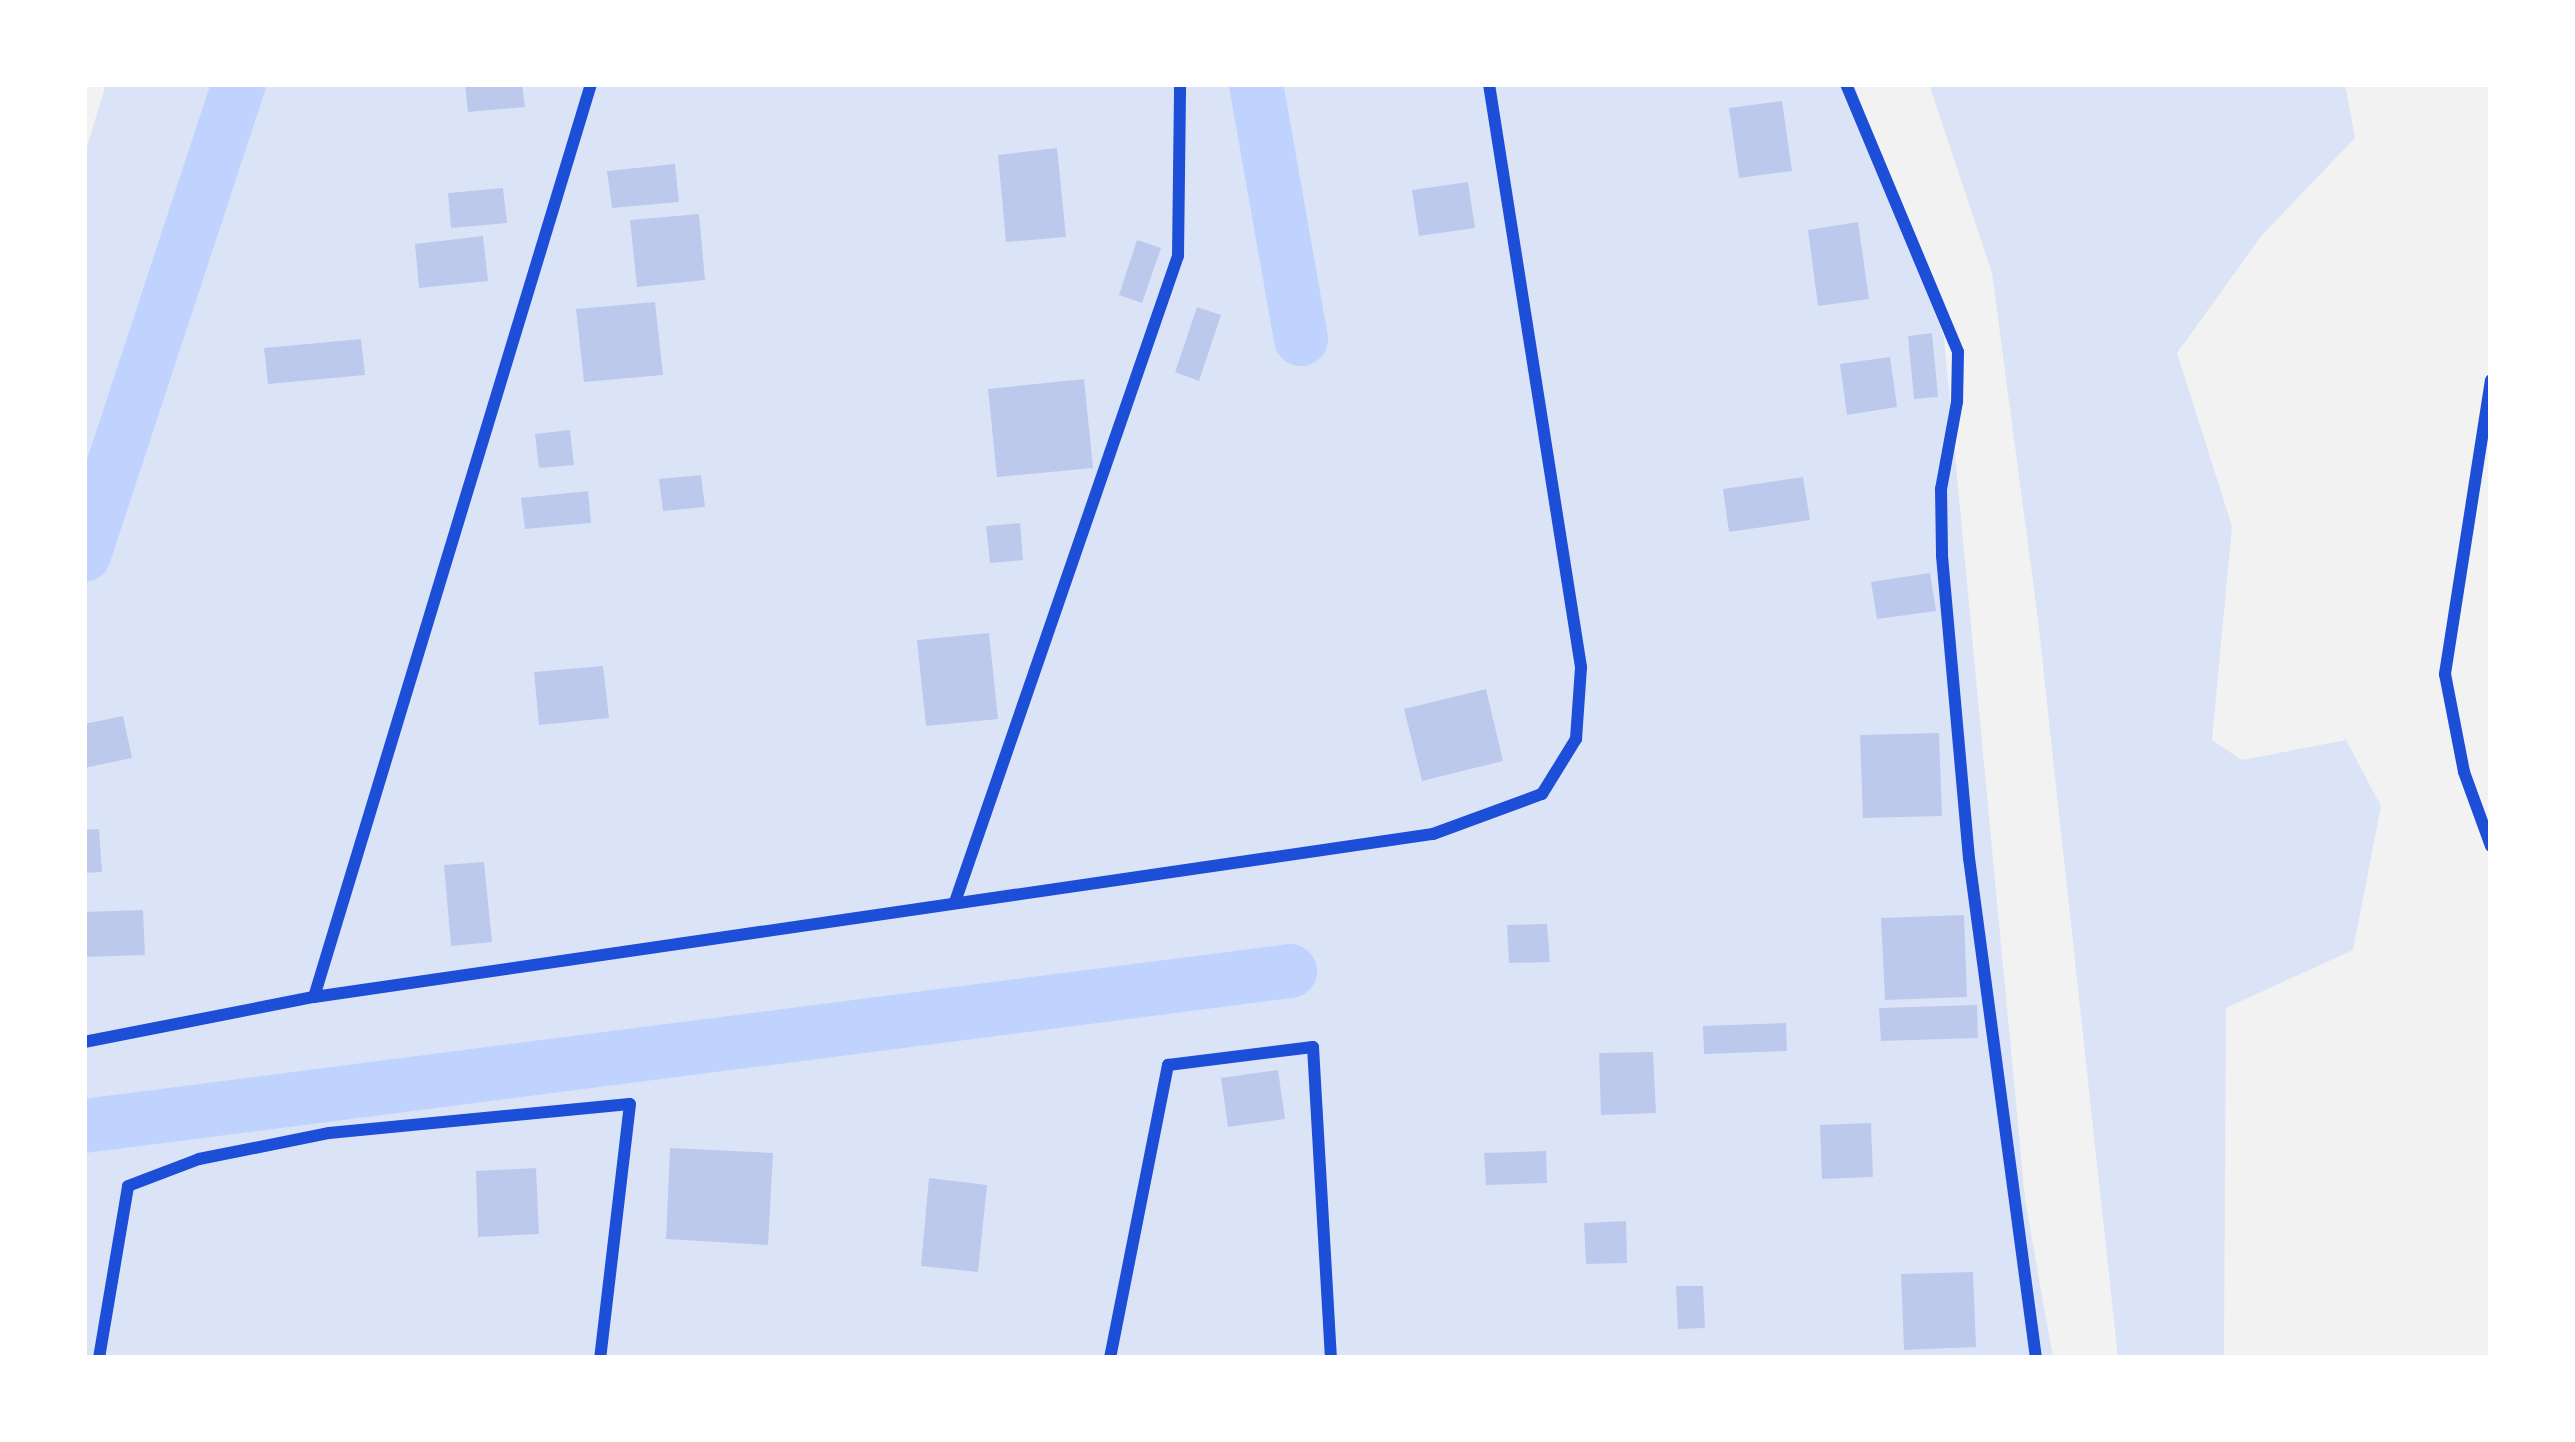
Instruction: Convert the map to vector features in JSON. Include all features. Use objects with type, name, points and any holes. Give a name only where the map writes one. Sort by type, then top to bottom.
[{"type":"street","points":[[314,997],[591,84]]},
{"type":"street","points":[[955,902],[1178,256],[1180,84]]},
{"type":"street","points":[[84,1042],[314,997],[1432,834],[1542,794],[1576,739],[1581,667],[1489,84]]},
{"type":"street","points":[[1846,84],[1958,352],[1958,402],[1941,489],[1942,556],[1969,858],[2036,1358]]},
{"type":"street","points":[[2491,380],[2445,674],[2464,772],[2491,846]]},
{"type":"street","points":[[1110,1358],[1168,1064],[1313,1047],[1331,1358]]},
{"type":"street","points":[[99,1358],[128,1186],[199,1159],[328,1133],[630,1103],[600,1358]]},
{"type":"shaded area","points":[[106,84],[1854,84],[1944,338],[2025,1199],[2053,1358],[84,1358],[84,156]]},
{"type":"shaded area","points":[[1929,84],[2345,84],[2355,138],[2262,235],[2177,353],[2232,526],[2212,740],[2242,760],[2346,740],[2381,806],[2353,950],[2226,1008],[2224,1358],[2118,1358],[2038,620],[1992,273]]},
{"type":"building","points":[[465,84],[522,84],[525,107],[468,112]]},
{"type":"building","points":[[1782,101],[1792,171],[1739,178],[1729,108]]},
{"type":"building","points":[[1057,148],[1066,237],[1006,242],[998,155]]},
{"type":"building","points":[[675,164],[679,202],[612,208],[607,171]]},
{"type":"building","points":[[1468,182],[1475,228],[1419,236],[1412,190]]},
{"type":"building","points":[[503,188],[507,223],[451,228],[448,193]]},
{"type":"building","points":[[699,214],[705,280],[637,287],[630,220]]},
{"type":"building","points":[[1858,222],[1869,299],[1818,306],[1808,230]]},
{"type":"building","points":[[483,236],[488,281],[419,288],[415,244]]},
{"type":"building","points":[[1137,240],[1161,248],[1142,303],[1119,295]]},
{"type":"building","points":[[655,302],[663,375],[584,382],[576,309]]},
{"type":"building","points":[[1197,307],[1221,315],[1199,381],[1175,372]]},
{"type":"building","points":[[1932,333],[1938,397],[1914,399],[1908,336]]},
{"type":"building","points":[[361,339],[365,375],[268,384],[264,348]]},
{"type":"building","points":[[1890,357],[1897,407],[1847,415],[1840,364]]},
{"type":"building","points":[[1084,379],[1093,468],[997,477],[988,389]]},
{"type":"building","points":[[570,430],[574,465],[539,468],[535,434]]},
{"type":"building","points":[[701,475],[705,507],[663,511],[659,479]]},
{"type":"building","points":[[1803,477],[1810,520],[1729,532],[1723,489]]},
{"type":"building","points":[[588,491],[591,523],[525,529],[521,498]]},
{"type":"building","points":[[1020,523],[1023,560],[990,563],[986,526]]},
{"type":"building","points":[[1930,573],[1936,611],[1877,619],[1871,582]]},
{"type":"building","points":[[989,633],[998,719],[926,726],[917,640]]},
{"type":"building","points":[[603,666],[609,718],[539,725],[534,672]]},
{"type":"building","points":[[1486,689],[1503,761],[1422,781],[1404,709]]},
{"type":"building","points":[[123,716],[132,758],[84,768],[84,724]]},
{"type":"building","points":[[1939,733],[1942,816],[1863,818],[1860,735]]},
{"type":"building","points":[[99,829],[102,872],[84,873],[84,830]]},
{"type":"building","points":[[484,862],[492,942],[451,946],[444,865]]},
{"type":"building","points":[[143,910],[145,955],[84,957],[84,912]]},
{"type":"building","points":[[1964,915],[1967,997],[1885,1000],[1881,918]]},
{"type":"building","points":[[1547,924],[1550,962],[1509,963],[1507,925]]},
{"type":"building","points":[[1977,1005],[1978,1038],[1881,1041],[1879,1008]]},
{"type":"building","points":[[1786,1023],[1787,1051],[1704,1054],[1703,1026]]},
{"type":"building","points":[[1653,1052],[1656,1113],[1601,1115],[1599,1053]]},
{"type":"building","points":[[1278,1070],[1285,1119],[1228,1127],[1221,1078]]},
{"type":"building","points":[[1871,1123],[1873,1177],[1822,1179],[1820,1125]]},
{"type":"building","points":[[670,1148],[773,1153],[768,1245],[666,1239]]},
{"type":"building","points":[[1546,1151],[1547,1183],[1486,1185],[1484,1153]]},
{"type":"building","points":[[536,1168],[539,1234],[478,1237],[476,1171]]},
{"type":"building","points":[[929,1178],[987,1185],[978,1272],[921,1266]]},
{"type":"building","points":[[1626,1221],[1627,1263],[1586,1264],[1584,1223]]},
{"type":"building","points":[[1973,1272],[1976,1347],[1904,1350],[1901,1274]]},
{"type":"building","points":[[1676,1286],[1703,1286],[1705,1328],[1678,1329]]},
{"type":"waterway","points":[[84,555],[239,84]]},
{"type":"waterway","points":[[1256,84],[1301,339]]},
{"type":"waterway","points":[[84,1126],[1290,971]]}]
